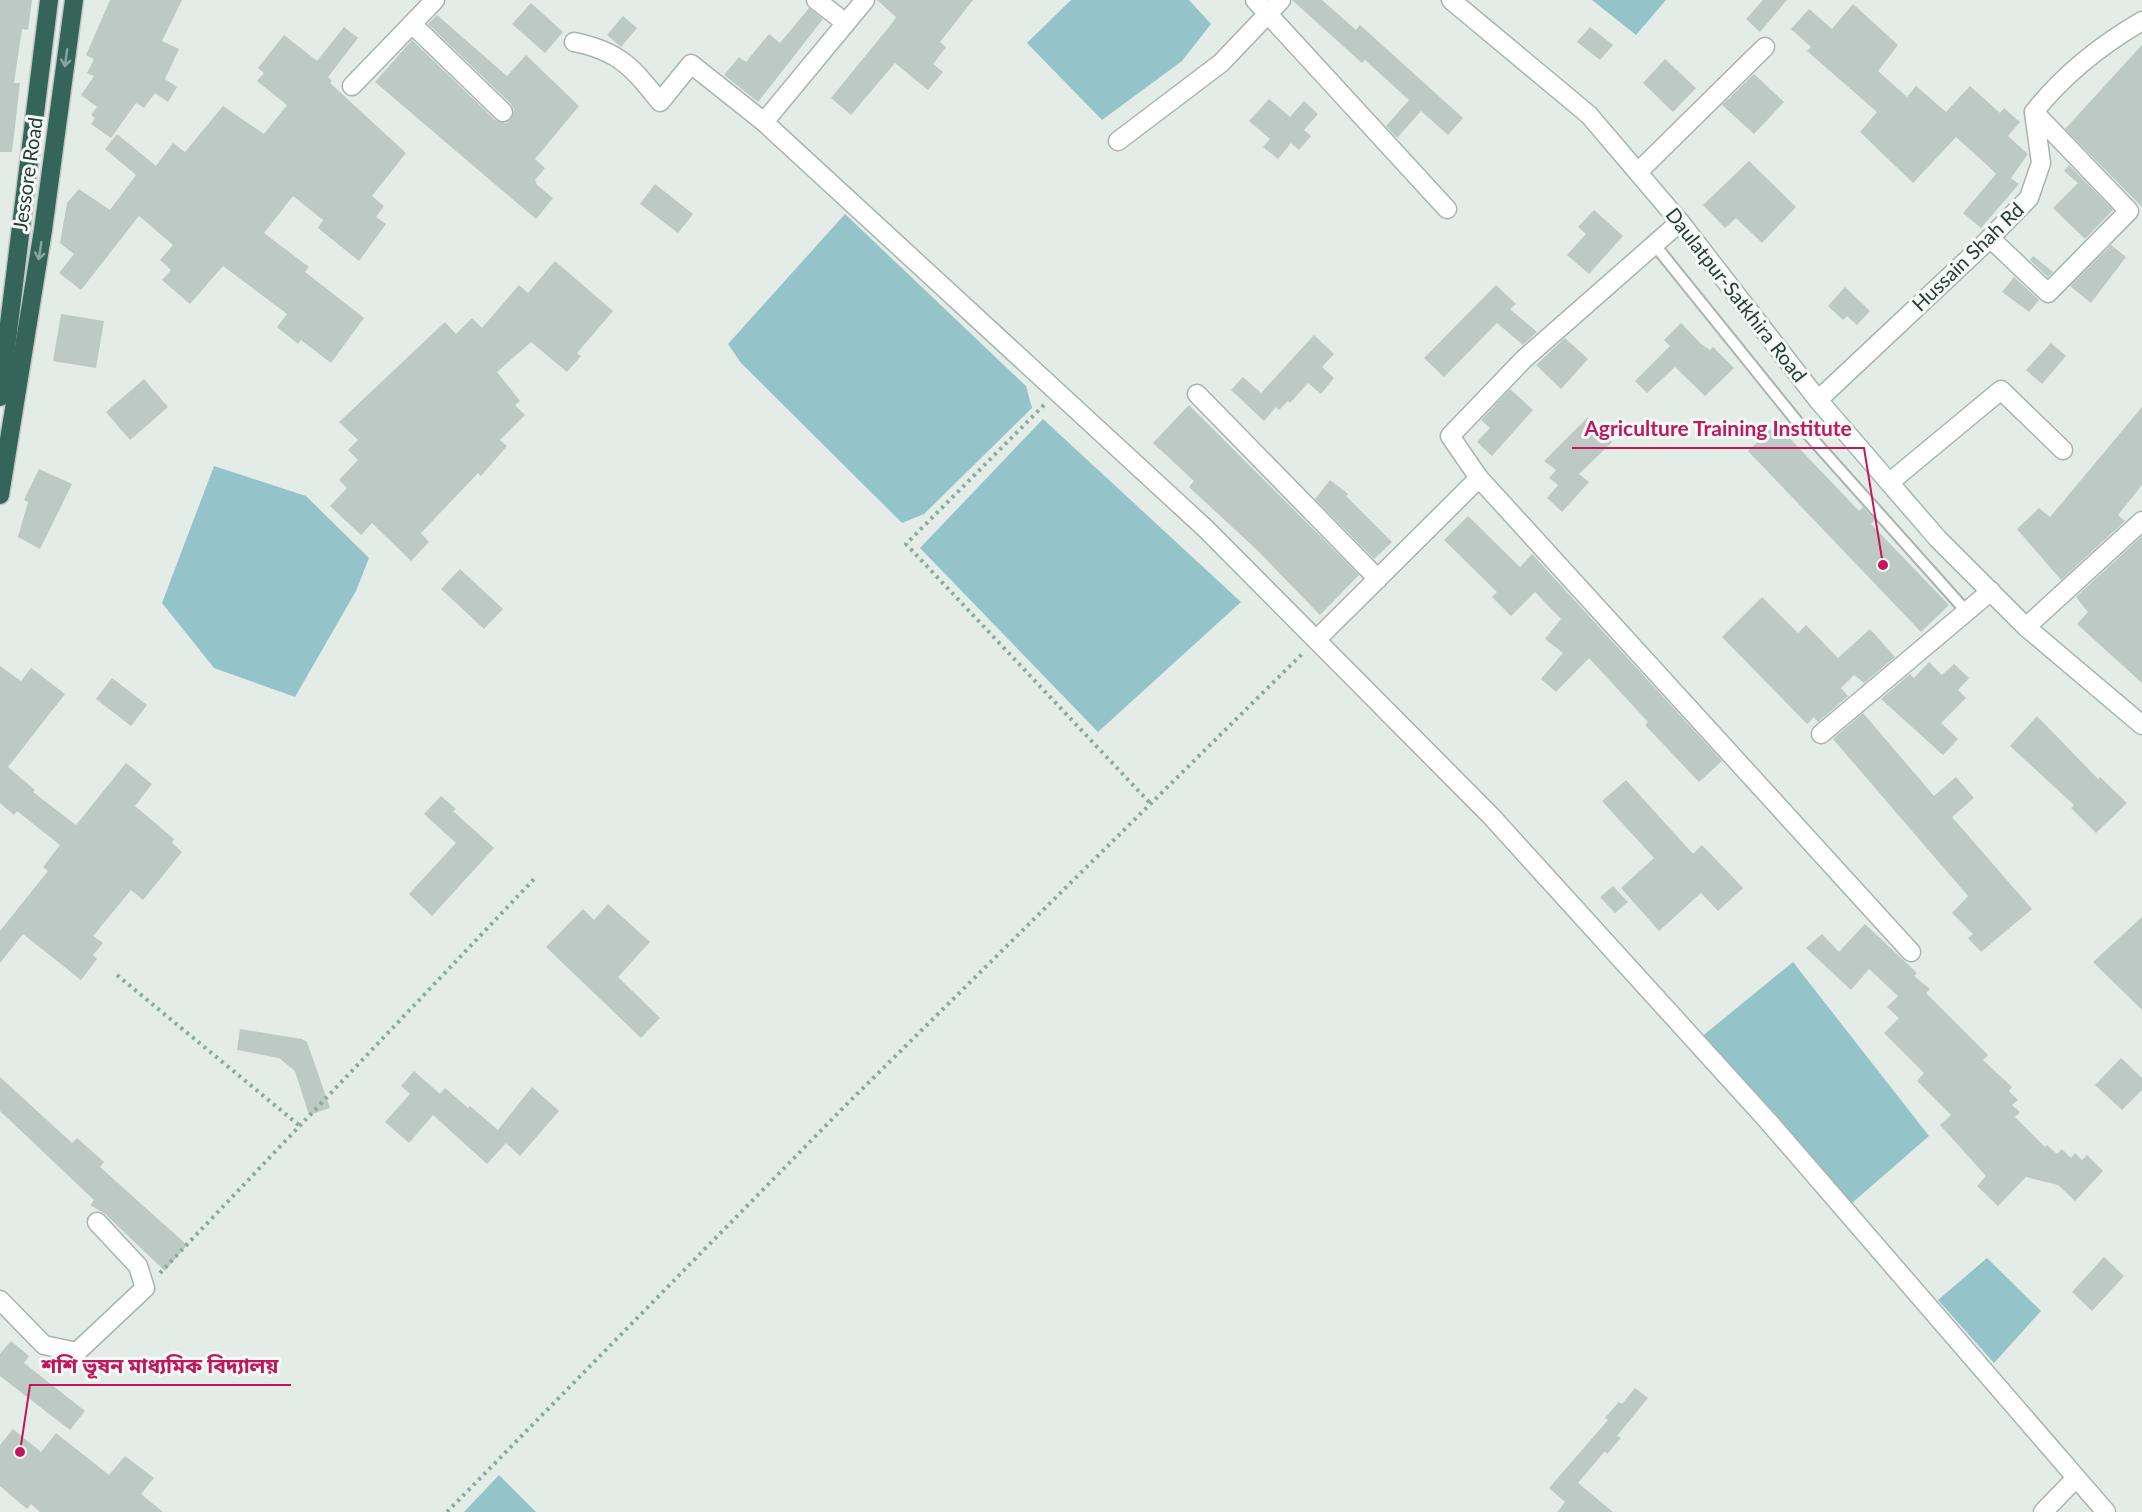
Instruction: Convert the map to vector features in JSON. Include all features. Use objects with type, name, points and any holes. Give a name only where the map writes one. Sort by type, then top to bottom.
[{"type":"highway","name":"Jessore Road","points":[[0,397],[49,0]]},
{"type":"highway","name":"Jessore Road","points":[[0,495],[42,242],[74,0]]},
{"type":"street","points":[[352,86],[435,0]]},
{"type":"street","points":[[816,0],[846,23]]},
{"type":"street","points":[[764,122],[865,0]]},
{"type":"street","points":[[1118,141],[1221,63],[1261,7],[1281,0]]},
{"type":"street","name":"Daulatpur-Satkhira Road","points":[[1451,0],[1589,115],[1639,171],[1680,222],[1818,400],[1938,539],[2026,627],[2142,725]]},
{"type":"street","points":[[1261,7],[1447,209]]},
{"type":"street","points":[[1990,238],[2048,292],[2136,211],[2034,112],[2052,90],[2109,40],[2142,21]]},
{"type":"street","points":[[412,24],[503,112]]},
{"type":"street","points":[[574,42],[598,47],[632,67],[660,102],[691,64],[764,122],[1206,529],[1491,816],[1768,1121],[2106,1512]]},
{"type":"street","points":[[1639,171],[1765,47]]},
{"type":"street","name":"Hussain Shah Rd","points":[[1818,400],[1990,238],[2029,198],[2041,163],[2034,112]]},
{"type":"street","points":[[1680,222],[1524,359],[1450,436],[1479,477],[1911,952]]},
{"type":"street","points":[[1890,482],[2001,390],[2063,450]]},
{"type":"street","points":[[1197,394],[1378,579]]},
{"type":"street","points":[[1317,639],[1479,477]]},
{"type":"street","points":[[2026,627],[2142,521]]},
{"type":"street","points":[[1821,734],[1990,591]]},
{"type":"street","points":[[0,1300],[44,1346],[77,1352],[145,1288],[138,1266],[97,1222]]},
{"type":"street","points":[[2043,1512],[2076,1478]]},
{"type":"lane","points":[[1654,244],[1799,424],[1966,611]]},
{"type":"path","points":[[1057,392],[906,544],[1150,803]]},
{"type":"path","points":[[447,1512],[846,1105],[1317,639]]},
{"type":"path","points":[[145,1288],[535,878]]},
{"type":"path","points":[[117,975],[300,1126]]},
{"type":"water","points":[[1071,0],[1189,0],[1211,24],[1182,61],[1102,120],[1027,43]]},
{"type":"water","points":[[1592,0],[1666,0],[1636,35]]},
{"type":"water","points":[[845,214],[1026,386],[1032,408],[924,514],[902,523],[741,363],[728,344]]},
{"type":"water","points":[[1043,419],[1241,602],[1098,732],[920,548]]},
{"type":"water","points":[[214,466],[306,496],[369,558],[356,591],[295,697],[214,668],[162,603]]},
{"type":"water","points":[[1793,962],[1929,1136],[1851,1204],[1700,1038]]},
{"type":"water","points":[[1987,1258],[2041,1311],[1994,1363],[1938,1300]]},
{"type":"water","points":[[499,1475],[536,1512],[464,1512]]},
{"type":"building","points":[[0,0],[32,0],[28,30],[22,29],[14,83],[20,83],[12,152],[0,152]]},
{"type":"building","points":[[110,0],[182,0],[162,41],[179,49],[165,79],[177,87],[168,102],[155,93],[144,108],[136,103],[111,138],[91,124],[95,118],[91,115],[97,107],[81,95],[94,76],[87,73],[94,59],[86,55]]},
{"type":"building","points":[[877,0],[973,0],[940,42],[946,47],[933,64],[943,72],[928,90],[895,63],[851,115],[831,98],[896,17]]},
{"type":"building","points":[[1292,0],[1322,0],[1356,30],[1360,25],[1463,118],[1448,135],[1421,111],[1397,138],[1386,126],[1409,100],[1365,60],[1362,63]]},
{"type":"building","points":[[1763,0],[1787,0],[1760,32],[1746,19]]},
{"type":"building","points":[[531,3],[563,32],[545,53],[512,24]]},
{"type":"building","points":[[1853,4],[1898,45],[1878,71],[1907,97],[1916,86],[1946,112],[1970,86],[2000,113],[2004,108],[2020,122],[2008,136],[2028,154],[2011,178],[2019,184],[1981,228],[1963,213],[1996,174],[1956,137],[1913,183],[1860,132],[1877,112],[1807,51],[1811,47],[1791,29],[1809,9],[1832,29]]},
{"type":"building","points":[[809,8],[823,19],[758,102],[724,75],[739,57],[746,62],[769,34],[780,43]]},
{"type":"building","points":[[437,15],[507,76],[526,55],[579,106],[535,159],[545,168],[535,180],[537,185],[553,198],[536,219],[375,82],[412,40],[495,120],[506,123],[511,119],[514,109],[511,104],[428,24]]},
{"type":"building","points":[[623,16],[637,28],[621,47],[607,35]]},
{"type":"building","points":[[344,27],[358,38],[328,77],[332,81],[330,83],[406,153],[372,196],[384,206],[376,217],[386,224],[359,261],[318,228],[323,220],[293,196],[264,233],[309,267],[305,272],[364,318],[331,363],[301,340],[298,344],[277,327],[287,314],[223,266],[190,304],[162,280],[171,270],[160,260],[173,245],[139,216],[81,290],[59,273],[74,254],[60,243],[67,203],[79,189],[110,210],[136,175],[105,149],[117,134],[156,166],[173,143],[185,152],[223,106],[264,134],[287,105],[257,81],[264,73],[258,68],[284,35],[317,61]]},
{"type":"building","points":[[1590,27],[1613,45],[1600,60],[1577,42]]},
{"type":"building","points":[[2142,45],[2142,207],[2065,129]]},
{"type":"building","points":[[1665,59],[1696,88],[1673,112],[1643,83]]},
{"type":"building","points":[[1754,74],[1784,102],[1754,134],[1722,105]]},
{"type":"building","points":[[1269,99],[1290,117],[1304,101],[1318,114],[1304,130],[1311,136],[1299,150],[1291,143],[1278,159],[1263,147],[1270,139],[1249,121]]},
{"type":"building","points":[[1749,161],[1796,207],[1762,243],[1736,218],[1725,228],[1703,205]]},
{"type":"building","points":[[2069,165],[2113,210],[2085,239],[2053,208],[2078,183],[2064,171]]},
{"type":"building","points":[[655,184],[693,214],[678,233],[640,204]]},
{"type":"building","points":[[1594,210],[1623,236],[1589,274],[1567,255],[1586,234],[1578,227]]},
{"type":"building","points":[[2111,245],[2126,257],[2091,303],[2070,286]]},
{"type":"building","points":[[2033,256],[2053,272],[2048,277],[2030,260]]},
{"type":"building","points":[[555,261],[613,311],[577,353],[581,356],[567,372],[531,342],[497,372],[520,401],[515,405],[525,415],[500,440],[507,446],[481,476],[478,473],[421,533],[429,542],[411,561],[372,523],[361,535],[330,506],[347,488],[339,480],[358,460],[348,450],[358,440],[339,422],[445,322],[456,334],[472,318],[482,328],[519,285],[528,293]]},
{"type":"building","points":[[2014,277],[2039,300],[2029,312],[2002,292]]},
{"type":"building","points":[[1496,285],[1516,304],[1510,309],[1537,332],[1523,345],[1497,323],[1444,377],[1424,358]]},
{"type":"building","points":[[1845,287],[1870,311],[1857,325],[1847,316],[1843,320],[1828,306]]},
{"type":"building","points":[[61,314],[104,321],[96,368],[53,361]]},
{"type":"building","points":[[1681,323],[1701,344],[1710,350],[1713,347],[1734,368],[1705,396],[1675,367],[1647,393],[1635,381],[1670,346],[1664,340]]},
{"type":"building","points":[[1314,335],[1334,354],[1322,367],[1334,378],[1321,394],[1308,383],[1290,403],[1288,401],[1279,410],[1276,407],[1264,421],[1231,390],[1243,377],[1261,393]]},
{"type":"building","points":[[1565,338],[1588,359],[1561,389],[1536,365]]},
{"type":"building","points":[[2051,343],[2066,356],[2042,384],[2026,370]]},
{"type":"building","points":[[144,379],[168,407],[130,440],[106,412]]},
{"type":"building","points":[[1510,389],[1533,410],[1492,456],[1477,442],[1490,428],[1481,420]]},
{"type":"building","points":[[1189,405],[1359,575],[1320,615],[1258,551],[1189,487],[1194,481],[1153,443]]},
{"type":"building","points":[[2142,407],[2142,485],[2118,515],[2125,521],[2061,580],[2017,529],[2039,508],[2050,517]]},
{"type":"building","points":[[1588,417],[1612,442],[1579,474],[1589,482],[1562,512],[1547,498],[1558,485],[1549,478],[1556,470],[1544,461]]},
{"type":"building","points":[[1776,424],[1859,511],[1863,507],[1875,520],[1871,524],[1949,605],[1921,632],[1748,451]]},
{"type":"building","points":[[39,469],[72,484],[40,549],[18,537],[28,502],[24,500]]},
{"type":"building","points":[[1330,480],[1348,494],[1346,496],[1392,542],[1374,559],[1315,499]]},
{"type":"building","points":[[1468,516],[1520,567],[1532,554],[1722,761],[1699,782],[1645,725],[1648,722],[1589,658],[1556,692],[1541,679],[1563,653],[1545,639],[1561,619],[1535,592],[1511,616],[1492,597],[1497,592],[1444,540]]},
{"type":"building","points":[[2142,536],[2142,683],[2077,624],[2088,612],[2076,597]]},
{"type":"building","points":[[460,569],[503,609],[484,629],[441,589]]},
{"type":"building","points":[[1762,597],[1798,633],[1806,625],[1838,658],[1870,629],[1895,657],[1864,683],[1854,675],[1841,688],[1848,696],[1818,722],[1814,717],[1807,724],[1722,637]]},
{"type":"building","points":[[1929,662],[1942,675],[1954,664],[1969,678],[1958,690],[1966,698],[1941,723],[1958,739],[1943,755],[1881,699],[1910,674],[1914,678]]},
{"type":"building","points":[[0,666],[21,681],[31,668],[65,694],[8,767],[35,790],[33,792],[76,825],[126,763],[152,784],[135,806],[174,839],[172,843],[182,852],[143,900],[131,890],[93,936],[103,943],[93,955],[97,959],[81,980],[23,934],[0,963],[0,931],[48,871],[43,867],[60,845],[17,811],[14,815],[0,803]]},
{"type":"building","points":[[112,678],[147,705],[131,726],[96,699]]},
{"type":"building","points":[[1863,713],[1934,796],[1956,777],[1974,798],[1952,817],[2032,909],[1981,952],[1968,938],[1973,934],[1952,913],[1968,896],[1833,739]]},
{"type":"building","points":[[2037,716],[2098,779],[2100,777],[2127,803],[2096,833],[2071,808],[2074,805],[2010,746]]},
{"type":"building","points":[[1626,780],[1693,854],[1702,845],[1743,888],[1718,911],[1701,893],[1659,931],[1621,888],[1654,858],[1602,801]]},
{"type":"building","points":[[441,796],[456,809],[453,811],[494,848],[432,916],[409,894],[456,843],[424,814]]},
{"type":"building","points":[[1613,886],[1628,902],[1615,913],[1600,897]]},
{"type":"building","points":[[608,904],[650,942],[618,977],[660,1018],[641,1038],[546,947],[583,909],[594,920]]},
{"type":"building","points":[[2142,917],[2142,1010],[2093,962]]},
{"type":"building","points":[[1865,924],[1917,973],[1914,976],[1930,989],[1926,993],[1988,1055],[1983,1060],[2012,1087],[2009,1091],[2018,1100],[2012,1105],[2020,1112],[2015,1117],[2045,1147],[2047,1145],[2057,1154],[2062,1149],[2071,1158],[2075,1153],[2082,1160],[2087,1155],[2103,1171],[2075,1201],[2058,1185],[2026,1177],[1998,1206],[1977,1186],[1986,1176],[1940,1125],[1951,1115],[1917,1081],[1924,1073],[1884,1033],[1899,1018],[1887,1007],[1898,996],[1869,969],[1851,990],[1806,948],[1822,934],[1839,952]]},
{"type":"building","points":[[240,1029],[302,1039],[307,1042],[330,1108],[309,1115],[295,1071],[279,1058],[237,1050]]},
{"type":"building","points":[[2121,1058],[2142,1078],[2142,1090],[2122,1110],[2095,1085]]},
{"type":"building","points":[[414,1071],[440,1094],[445,1088],[498,1130],[532,1087],[559,1111],[520,1156],[506,1143],[487,1164],[433,1115],[409,1143],[385,1122],[410,1094],[401,1086]]},
{"type":"building","points":[[0,1077],[72,1143],[77,1138],[104,1162],[100,1167],[187,1245],[165,1271],[105,1214],[90,1205],[94,1200],[0,1111]]},
{"type":"building","points":[[2104,1257],[2124,1276],[2092,1311],[2072,1292]]},
{"type":"building","points":[[11,1341],[29,1356],[24,1363],[85,1411],[70,1430],[0,1376],[0,1354]]},
{"type":"building","points":[[1635,1388],[1648,1398],[1617,1436],[1621,1438],[1607,1454],[1605,1451],[1578,1483],[1613,1512],[1557,1512],[1565,1502],[1549,1488],[1608,1420],[1605,1418],[1619,1402],[1622,1404]]},
{"type":"building","points":[[13,1429],[41,1452],[56,1433],[109,1475],[125,1456],[154,1478],[141,1494],[163,1512],[40,1512],[31,1504],[27,1509],[0,1486],[0,1445]]},
{"type":"place","name":"Agriculture Training Institute","points":[[1883,565]]},
{"type":"place","name":"শশি ভূষন মাধ্যমিক বিদ্যালয়","points":[[20,1452]]}]
